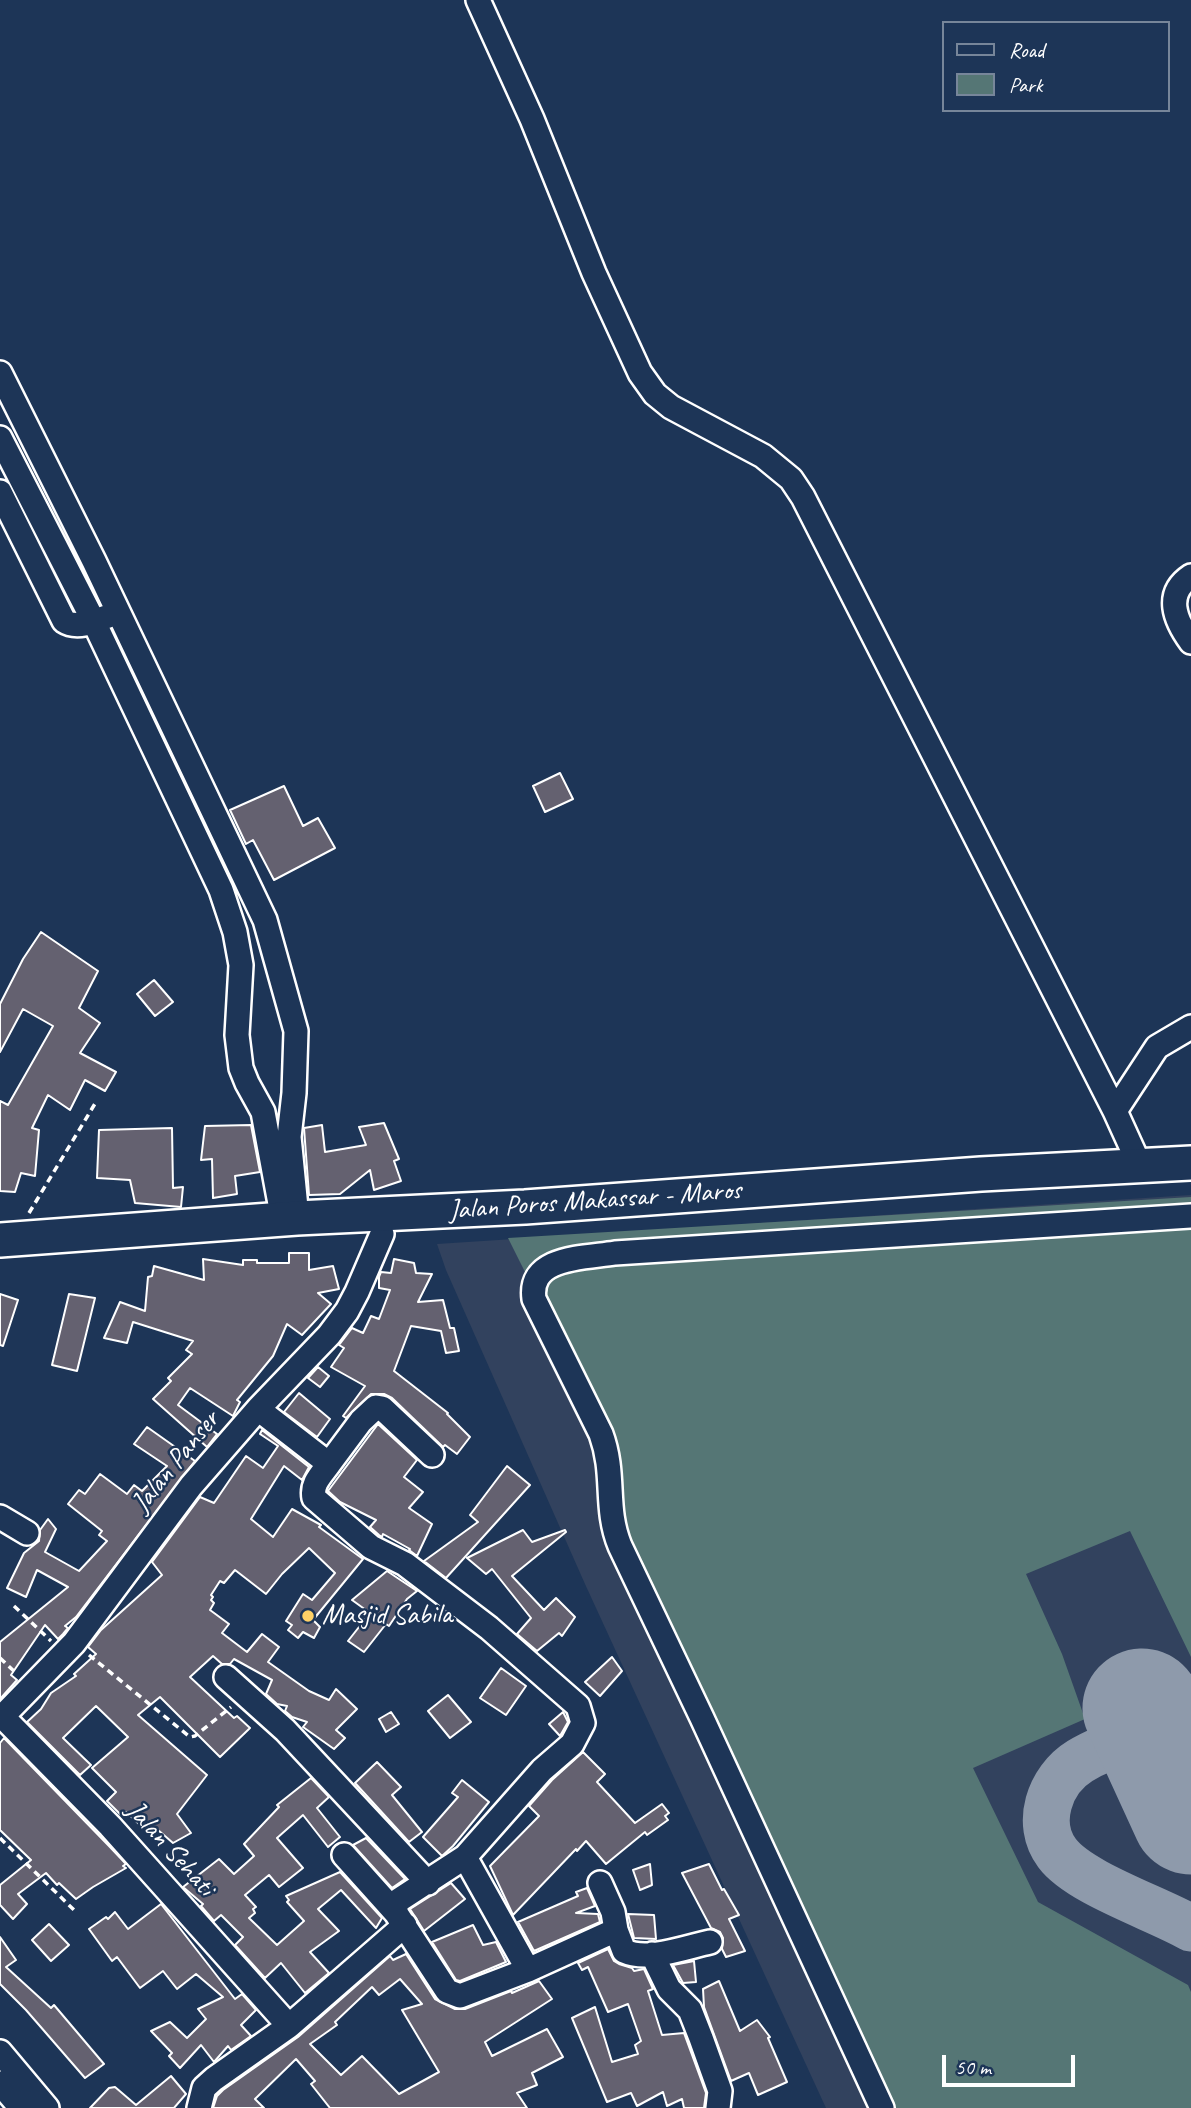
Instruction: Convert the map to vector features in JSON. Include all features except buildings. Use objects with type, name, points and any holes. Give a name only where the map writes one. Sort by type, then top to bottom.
[{"type":"highway","name":"Jalan Poros Makassar - Maros","points":[[5,1245],[382,1234],[1021,1182],[1140,1166],[1191,1163]]},
{"type":"highway","name":"Jalan Poros Makassar - Maros","points":[[5,1245],[290,1219],[1021,1182],[1191,1182]]},
{"type":"street","points":[[478,0],[532,120],[594,273],[640,373],[654,394],[671,407],[763,456],[791,479],[803,497],[1115,1111],[1140,1166]]},
{"type":"street","points":[[0,373],[265,920],[296,1031],[295,1093],[289,1136],[290,1219]]},
{"type":"street","points":[[30,433],[2,441],[94,622],[221,890],[235,932],[241,965],[237,1035],[241,1068],[263,1112],[290,1219]]},
{"type":"street","points":[[0,492],[64,621],[71,625],[94,622],[117,613]]},
{"type":"street","points":[[1191,576],[1180,583],[1175,596],[1175,610],[1191,642]]},
{"type":"street","points":[[1115,1111],[1157,1047],[1191,1027]]},
{"type":"street","points":[[882,2108],[620,1546],[612,1527],[608,1452],[534,1299],[533,1287],[538,1276],[547,1267],[565,1261],[615,1253],[1191,1216]]},
{"type":"street","name":"Jalan Panser","points":[[1,1717],[69,1648],[191,1486],[258,1409],[329,1335],[357,1292],[382,1234]]},
{"type":"street","points":[[401,1919],[396,1905],[399,1900],[465,1857],[542,1770],[572,1744],[583,1723],[578,1706],[489,1628],[405,1564],[371,1547],[314,1498],[314,1484],[361,1421],[376,1407],[382,1408],[432,1455]]},
{"type":"street","points":[[258,1409],[329,1464]]},
{"type":"street","points":[[0,1517],[27,1533]]},
{"type":"street","points":[[226,1676],[285,1730],[428,1883]]},
{"type":"street","name":"Jalan Sehati","points":[[1,1717],[110,1826],[289,2026]]},
{"type":"street","points":[[344,1855],[401,1919],[447,1991],[452,1994],[460,1996],[528,1970],[616,1930]]},
{"type":"street","points":[[465,1857],[528,1970]]},
{"type":"street","points":[[600,1883],[613,1912],[624,1951],[630,1954],[652,1954],[710,1942]]},
{"type":"street","points":[[199,2108],[204,2088],[289,2026],[401,1919]]},
{"type":"street","points":[[652,1954],[669,1989],[690,2011],[720,2091],[718,2108]]},
{"type":"street","points":[[0,2052],[37,2107]]},
{"type":"street","points":[[0,2083],[37,2107]]},
{"type":"path","points":[[5,1245],[96,1102]]},
{"type":"path","points":[[14,1606],[190,1737],[195,1737],[247,1694]]},
{"type":"path","points":[[0,1658],[31,1686]]},
{"type":"path","points":[[0,1839],[74,1910]]},
{"type":"shaded area","points":[[1191,1195],[1191,2108],[826,2108],[585,1584],[446,1270],[437,1244]]},
{"type":"green space","points":[[1191,1197],[1191,1657],[1130,1531],[1026,1574],[1062,1654],[1085,1719],[973,1768],[1038,1902],[1188,1985],[1191,1992],[1191,2108],[889,2108],[613,1523],[608,1438],[508,1238]]},
{"type":"taxiway","points":[[1191,1750],[1168,1742],[1145,1739],[1123,1742],[1097,1752],[1069,1769],[1060,1779],[1053,1791],[1046,1816],[1050,1842],[1057,1853],[1082,1875],[1191,1928]]},
{"type":"runway","points":[[1142,1708],[1191,1815]]},
{"type":"place","name":"Masjid Sabila","points":[[308,1616]]}]
